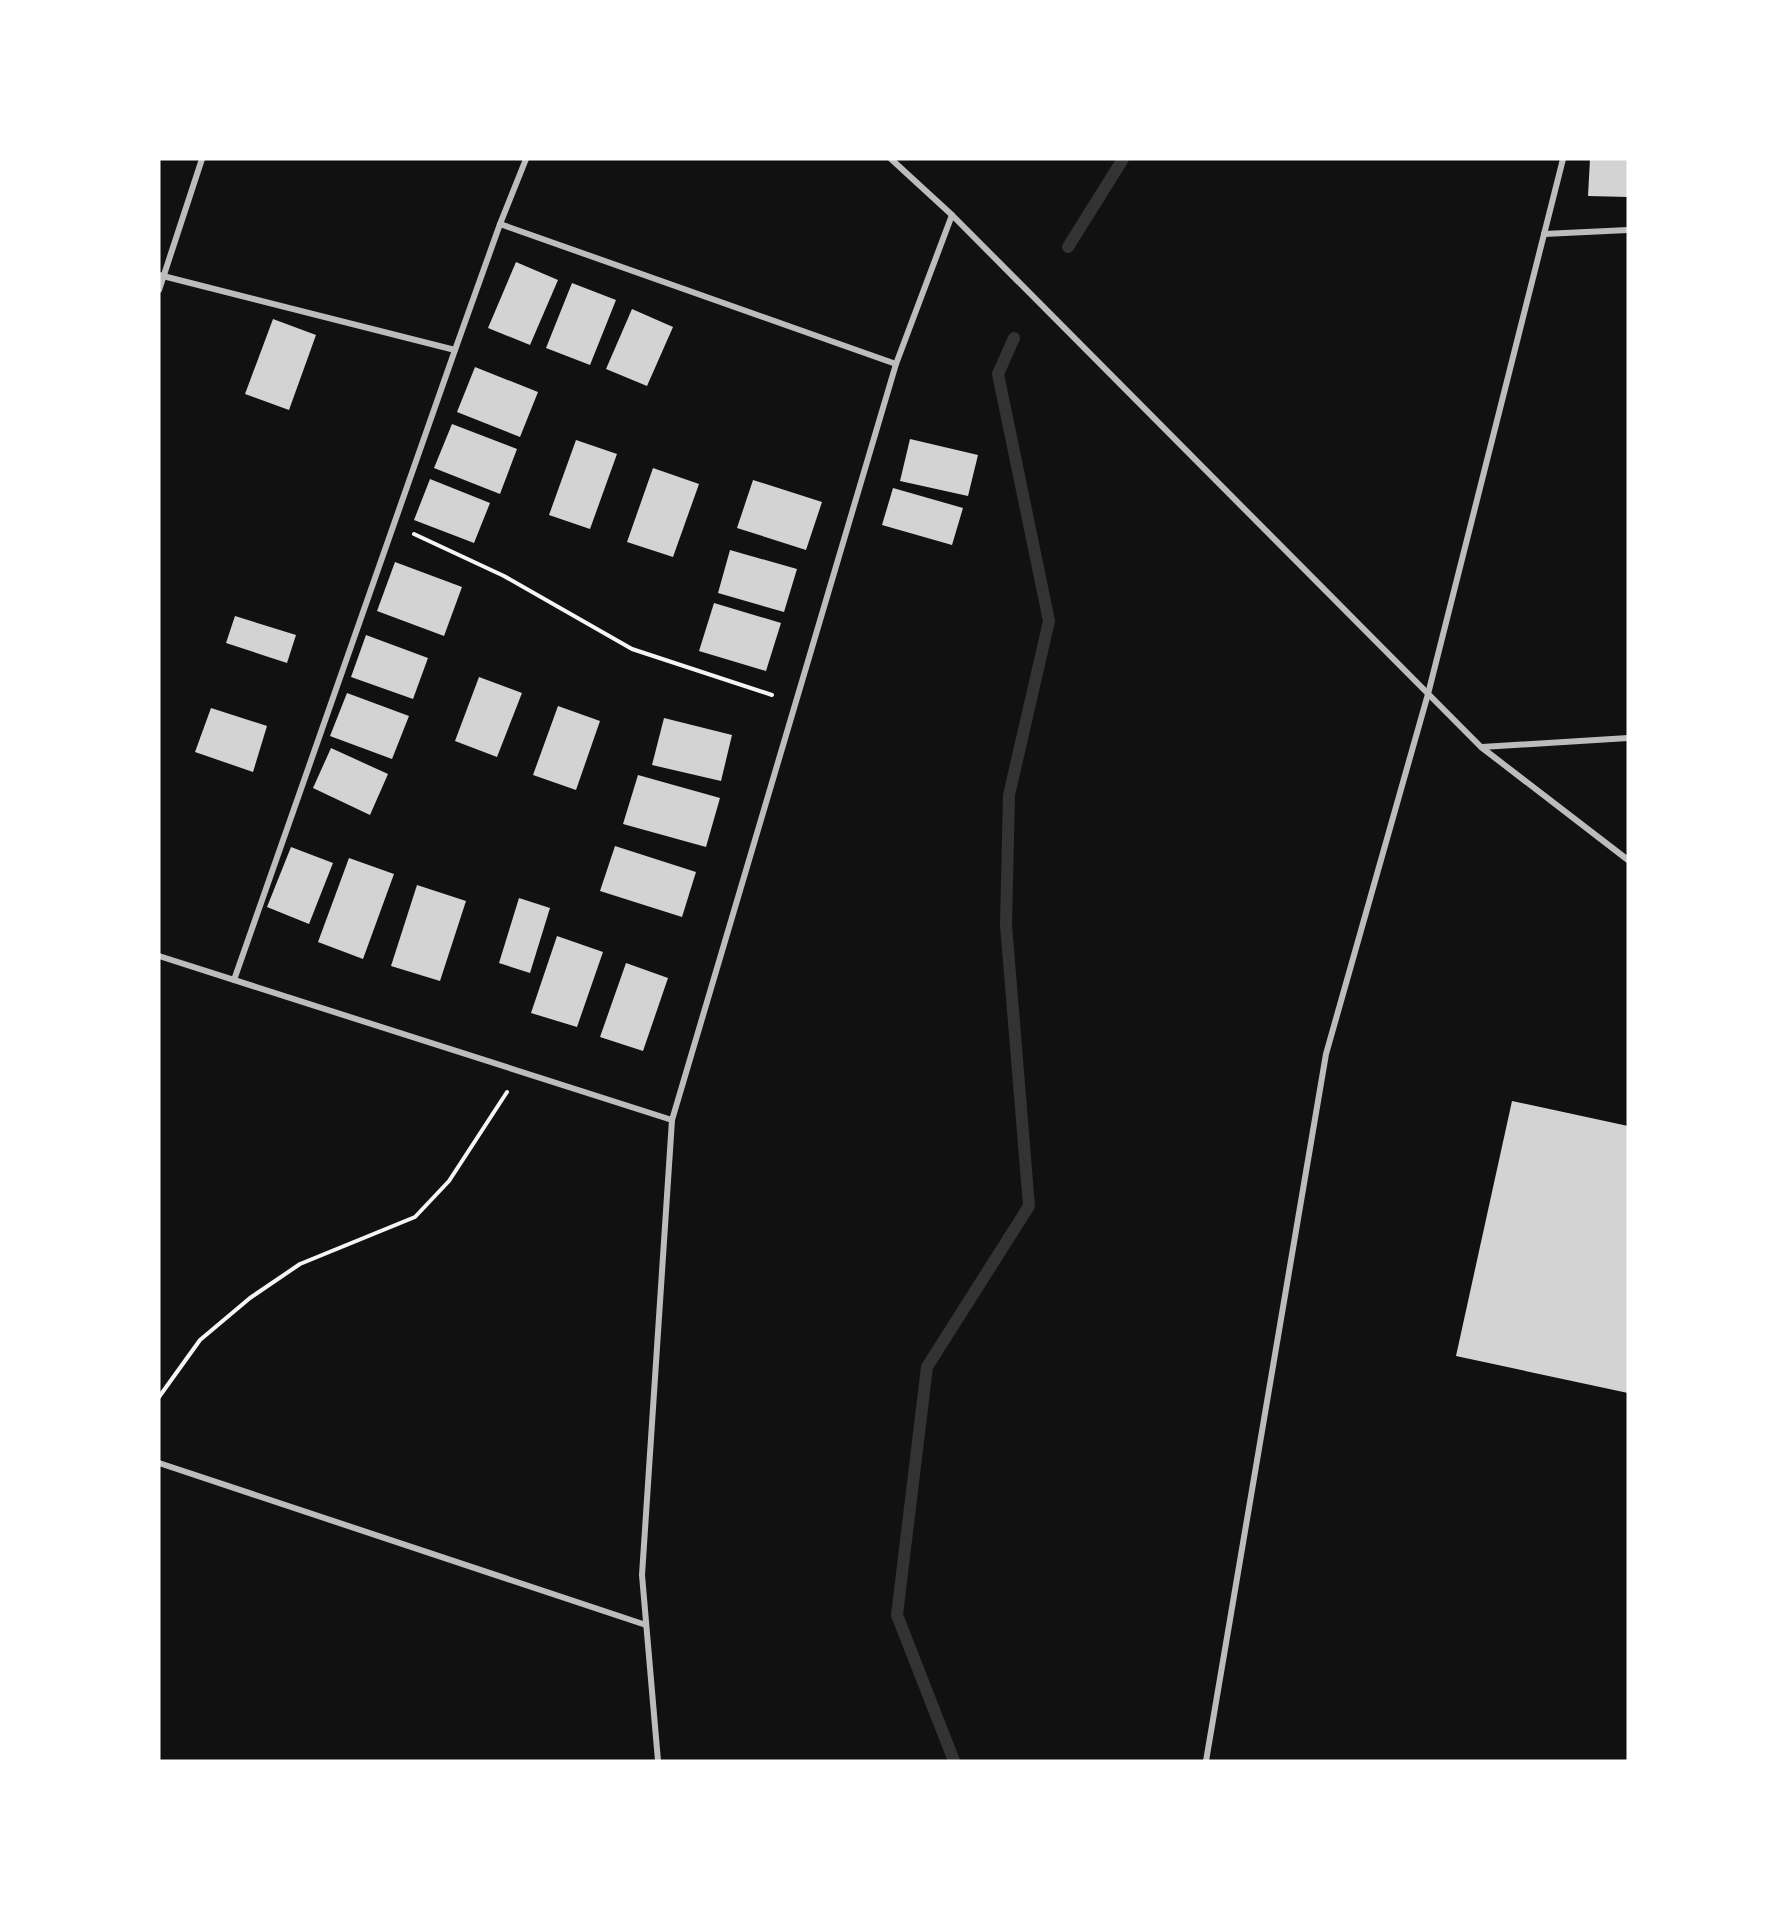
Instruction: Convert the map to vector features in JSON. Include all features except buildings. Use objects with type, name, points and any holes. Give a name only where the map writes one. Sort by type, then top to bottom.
[{"type":"street","points":[[159,290],[161,275],[202,159]]},
{"type":"street","points":[[234,980],[455,350],[526,159]]},
{"type":"street","points":[[891,159],[952,214],[1481,747],[1628,860]]},
{"type":"street","points":[[1206,1761],[1326,1054],[1428,694],[1563,159]]},
{"type":"street","points":[[658,1761],[642,1575],[672,1120],[896,364],[952,214]]},
{"type":"street","points":[[500,224],[896,364]]},
{"type":"street","points":[[1544,234],[1628,230]]},
{"type":"street","points":[[161,275],[455,350]]},
{"type":"street","points":[[1481,747],[1628,738]]},
{"type":"street","points":[[159,956],[672,1120]]},
{"type":"street","points":[[159,1463],[646,1625]]},
{"type":"path","points":[[394,524],[504,576],[632,649],[796,703]]},
{"type":"path","points":[[159,1397],[200,1340],[250,1298],[300,1264],[415,1217],[449,1181],[521,1071]]},
{"type":"waterway","points":[[1068,247],[1123,159]]},
{"type":"waterway","points":[[954,1761],[897,1615],[927,1367],[1029,1206],[1006,925],[1009,795],[1049,621],[998,374],[1014,338]]}]
